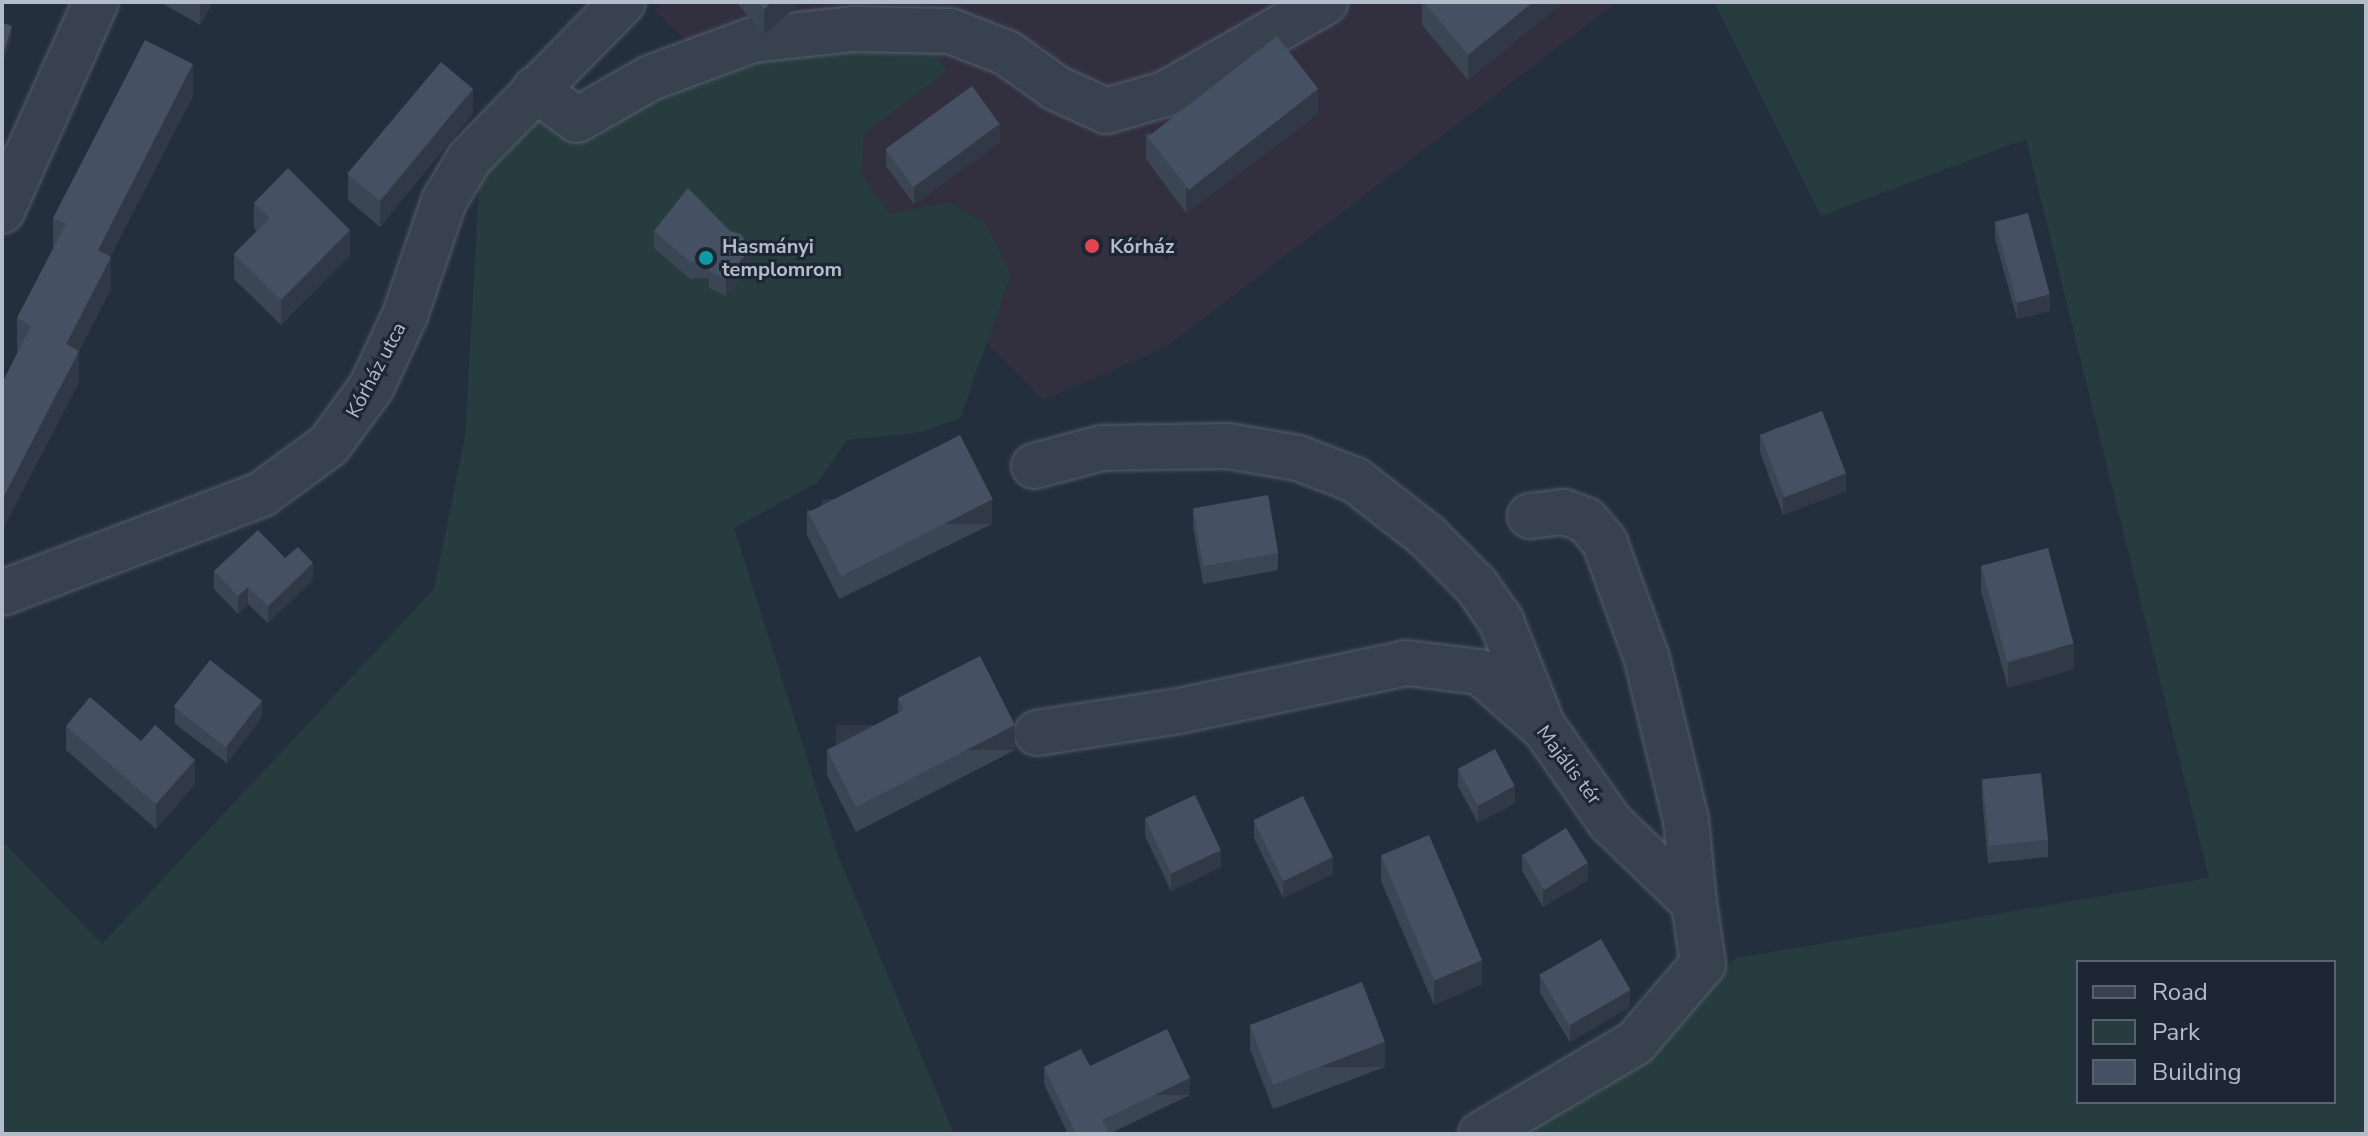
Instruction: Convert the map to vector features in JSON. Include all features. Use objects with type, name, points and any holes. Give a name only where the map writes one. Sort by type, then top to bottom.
[{"type":"street","points":[[6,191],[96,2]]},
{"type":"street","name":"Kórház utca","points":[[2,593],[262,494],[329,445],[353,419],[379,372],[405,315],[444,201],[469,159],[623,2]]},
{"type":"street","points":[[535,89],[577,120],[650,78],[753,40],[854,29],[950,31],[1007,53],[1056,88],[1106,111],[1165,94],[1325,2]]},
{"type":"street","points":[[1034,466],[1102,448],[1228,446],[1298,458],[1355,480],[1426,535],[1476,585],[1501,621],[1545,729]]},
{"type":"street","points":[[1481,1134],[1635,1043],[1703,964],[1686,820],[1647,659],[1605,543],[1586,520],[1564,512],[1530,516]]},
{"type":"street","name":"Majális tér","points":[[1037,733],[1179,711],[1406,663],[1480,672],[1545,729],[1610,822],[1694,903]]},
{"type":"shaded area","name":"Kórház","points":[[664,2],[1617,2],[1166,347],[1043,400],[655,10]]},
{"type":"green space","points":[[1714,2],[2366,2],[2366,1134],[1515,1134],[1598,1093],[1736,958],[2209,878],[2026,139],[1821,216]]},
{"type":"green space","points":[[742,46],[930,46],[947,71],[864,133],[861,174],[890,214],[950,202],[986,224],[1011,275],[960,418],[922,432],[847,440],[818,482],[734,528],[837,853],[954,1134],[2,1134],[2,841],[102,944],[434,589],[465,437],[480,170],[550,109]]},
{"type":"building","points":[[758,2],[772,2],[764,9]]},
{"type":"building","points":[[1424,2],[1533,2],[1468,55]]},
{"type":"building","points":[[2,23],[12,26],[2,58]]},
{"type":"building","points":[[1277,36],[1318,89],[1189,190],[1148,137]]},
{"type":"building","points":[[145,40],[193,64],[98,250],[111,257],[66,344],[79,351],[2,500],[2,383],[31,326],[17,318],[66,224],[53,218]]},
{"type":"building","points":[[441,62],[473,89],[379,201],[347,174]]},
{"type":"building","points":[[972,86],[1000,124],[913,187],[885,149]]},
{"type":"building","points":[[288,168],[350,230],[281,300],[234,254],[270,218],[254,203]]},
{"type":"building","name":"Hasmányi templomrom","points":[[688,188],[730,231],[741,234],[750,249],[726,279],[709,271],[710,261],[690,262],[654,231]]},
{"type":"building","points":[[2028,213],[2050,294],[2017,303],[1995,222]]},
{"type":"building","points":[[1822,411],[1846,474],[1784,497],[1760,435]]},
{"type":"building","points":[[960,435],[993,499],[841,576],[809,512]]},
{"type":"building","points":[[1268,495],[1278,553],[1203,566],[1193,508]]},
{"type":"building","points":[[258,530],[285,558],[298,547],[313,563],[268,606],[248,587],[238,596],[214,571]]},
{"type":"building","points":[[2048,548],[2074,644],[2007,661],[1981,566]]},
{"type":"building","points":[[980,656],[1015,725],[856,807],[827,750],[904,710],[898,698]]},
{"type":"building","points":[[210,660],[262,701],[226,747],[174,706]]},
{"type":"building","points":[[90,697],[141,741],[155,725],[195,760],[156,804],[66,726]]},
{"type":"building","points":[[1495,749],[1515,786],[1478,806],[1458,769]]},
{"type":"building","points":[[2041,773],[2048,840],[1989,846],[1982,779]]},
{"type":"building","points":[[1195,795],[1221,850],[1171,874],[1145,818]]},
{"type":"building","points":[[1303,796],[1333,857],[1283,881],[1254,820]]},
{"type":"building","points":[[1566,828],[1588,863],[1544,890],[1523,855]]},
{"type":"building","points":[[1429,835],[1482,960],[1434,981],[1381,855]]},
{"type":"building","points":[[1601,939],[1630,990],[1569,1026],[1540,974]]},
{"type":"building","points":[[1362,982],[1385,1042],[1273,1085],[1250,1025]]},
{"type":"building","points":[[1167,1029],[1190,1078],[1102,1120],[1109,1134],[1076,1134],[1044,1067],[1081,1049],[1090,1066]]},
{"type":"place","name":"Kórház","points":[[1092,246]]},
{"type":"place","name":"Hasmányi templomrom","points":[[706,258]]}]
